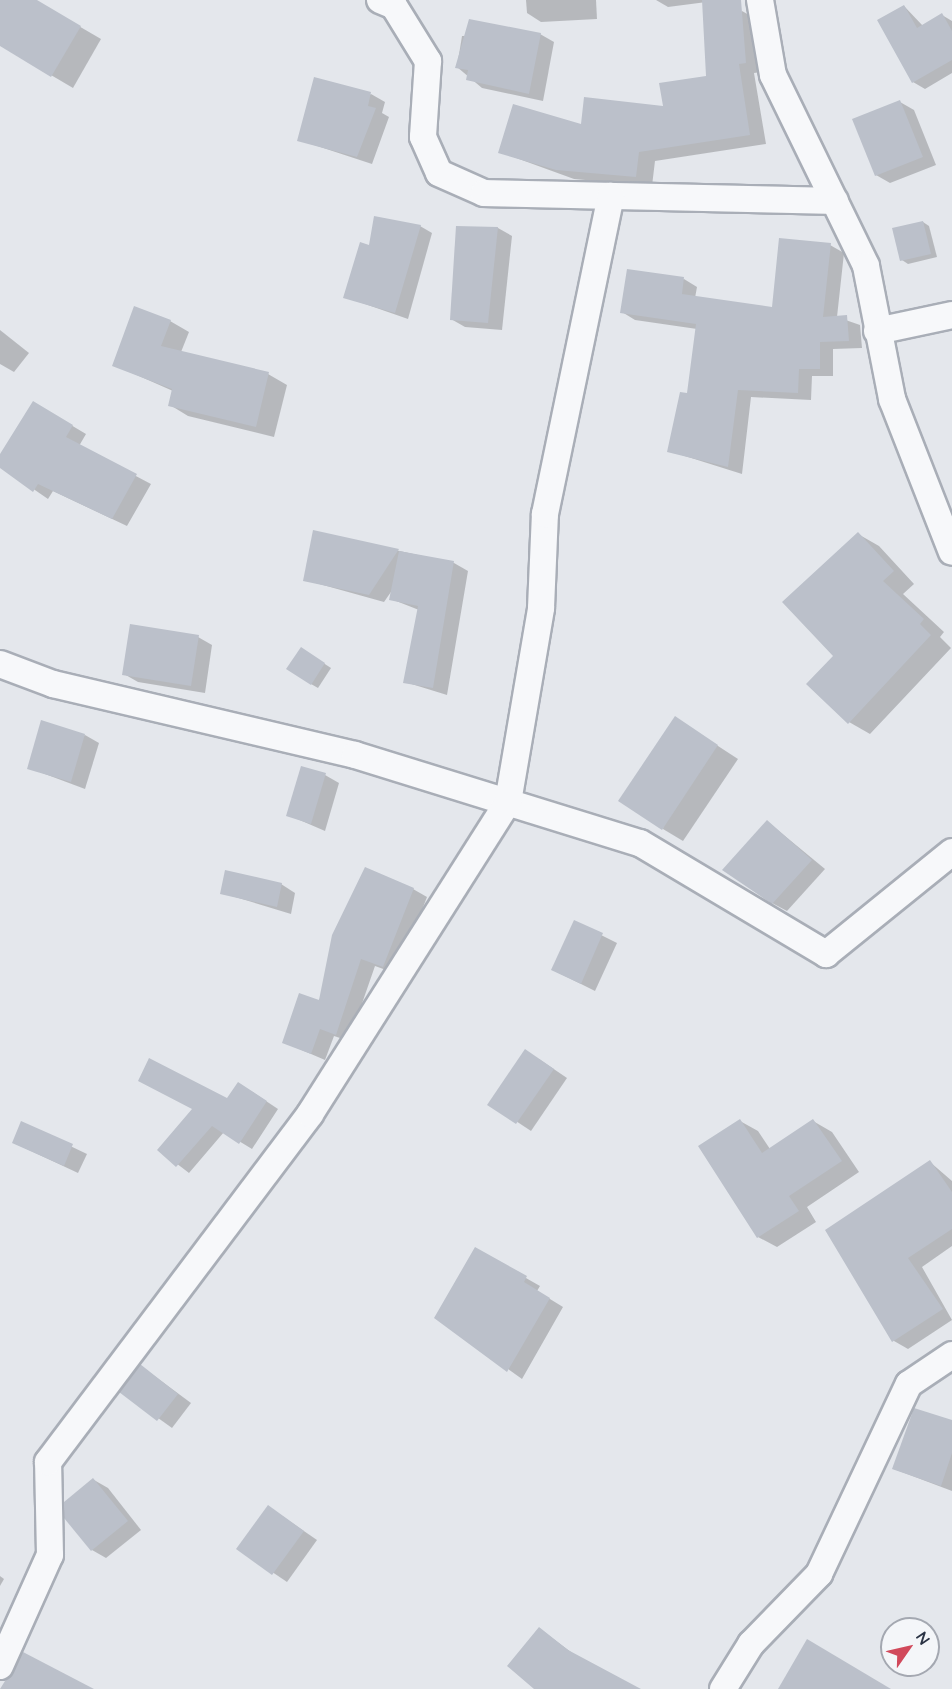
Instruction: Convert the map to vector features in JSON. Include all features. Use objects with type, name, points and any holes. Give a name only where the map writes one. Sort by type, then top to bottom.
[{"type":"street","points":[[380,0],[394,6],[428,61],[423,137],[439,173],[484,193],[835,201]]},
{"type":"street","points":[[760,0],[773,75],[866,266],[892,399],[952,552]]},
{"type":"street","points":[[0,1666],[50,1555],[48,1462],[310,1114],[508,802],[541,608],[545,514],[611,196]]},
{"type":"street","points":[[877,331],[952,315]]},
{"type":"street","points":[[0,664],[53,684],[355,754],[639,843],[826,954],[952,852]]},
{"type":"street","points":[[723,1689],[751,1644],[819,1574],[909,1384],[952,1355]]},
{"type":"building","points":[[0,0],[37,0],[81,26],[51,77],[0,46]]},
{"type":"building","points":[[702,0],[741,0],[746,63],[739,64],[750,135],[639,152],[636,177],[556,170],[498,153],[513,104],[581,124],[584,97],[663,106],[659,83],[706,76]]},
{"type":"building","points":[[904,5],[917,28],[942,13],[952,31],[952,60],[912,83],[877,20]]},
{"type":"building","points":[[469,19],[541,33],[529,94],[466,80],[468,70],[455,68]]},
{"type":"building","points":[[314,77],[371,92],[368,106],[376,108],[357,157],[297,141]]},
{"type":"building","points":[[900,100],[923,157],[875,176],[852,119]]},
{"type":"building","points":[[374,216],[421,225],[395,313],[343,298],[360,242],[369,245]]},
{"type":"building","points":[[923,221],[931,254],[900,261],[892,228]]},
{"type":"building","points":[[456,226],[498,227],[488,323],[450,320]]},
{"type":"building","points":[[779,238],[831,243],[823,317],[847,315],[849,341],[820,342],[820,369],[799,369],[798,393],[738,390],[728,467],[667,452],[680,392],[687,393],[696,324],[620,313],[627,269],[684,277],[682,294],[772,307]]},
{"type":"building","points":[[134,306],[171,320],[161,346],[269,372],[256,427],[168,406],[172,389],[112,366]]},
{"type":"building","points":[[33,401],[73,425],[66,437],[137,474],[112,519],[38,484],[33,492],[0,468],[0,454]]},
{"type":"building","points":[[313,530],[399,549],[369,595],[303,581]]},
{"type":"building","points":[[858,532],[894,571],[883,581],[924,619],[920,624],[931,635],[848,724],[806,684],[833,656],[782,602]]},
{"type":"building","points":[[399,551],[454,561],[433,688],[403,683],[418,606],[389,600]]},
{"type":"building","points":[[130,624],[199,635],[191,686],[122,675]]},
{"type":"building","points":[[301,647],[325,663],[311,685],[286,669]]},
{"type":"building","points":[[675,716],[718,745],[662,830],[618,801]]},
{"type":"building","points":[[41,720],[85,734],[71,782],[27,769]]},
{"type":"building","points":[[301,766],[326,773],[311,824],[286,816]]},
{"type":"building","points":[[767,820],[812,860],[772,904],[722,870]]},
{"type":"building","points":[[365,867],[414,888],[383,967],[361,959],[336,1035],[320,1029],[311,1054],[282,1043],[299,993],[319,1000],[332,935]]},
{"type":"building","points":[[225,870],[282,883],[277,907],[220,894]]},
{"type":"building","points":[[574,920],[603,933],[581,984],[551,970]]},
{"type":"building","points":[[525,1049],[554,1069],[516,1124],[487,1105]]},
{"type":"building","points":[[149,1058],[227,1098],[238,1082],[267,1101],[239,1144],[212,1126],[176,1167],[157,1150],[192,1109],[138,1081]]},
{"type":"building","points":[[740,1119],[762,1153],[813,1119],[842,1161],[789,1196],[799,1211],[757,1238],[698,1146]]},
{"type":"building","points":[[21,1121],[73,1144],[64,1166],[12,1143]]},
{"type":"building","points":[[930,1160],[952,1192],[952,1229],[908,1258],[943,1309],[892,1342],[825,1230]]},
{"type":"building","points":[[475,1247],[527,1276],[524,1282],[550,1298],[507,1372],[434,1318]]},
{"type":"building","points":[[140,1364],[178,1394],[157,1421],[119,1392]]},
{"type":"building","points":[[914,1408],[952,1420],[952,1453],[941,1486],[892,1469]]},
{"type":"building","points":[[93,1478],[128,1521],[91,1551],[64,1518],[64,1502]]},
{"type":"building","points":[[268,1505],[304,1531],[272,1575],[236,1549]]},
{"type":"building","points":[[539,1627],[568,1650],[641,1689],[534,1689],[507,1666]]},
{"type":"building","points":[[807,1639],[891,1689],[778,1689]]},
{"type":"building","points":[[23,1652],[94,1689],[0,1689]]}]
